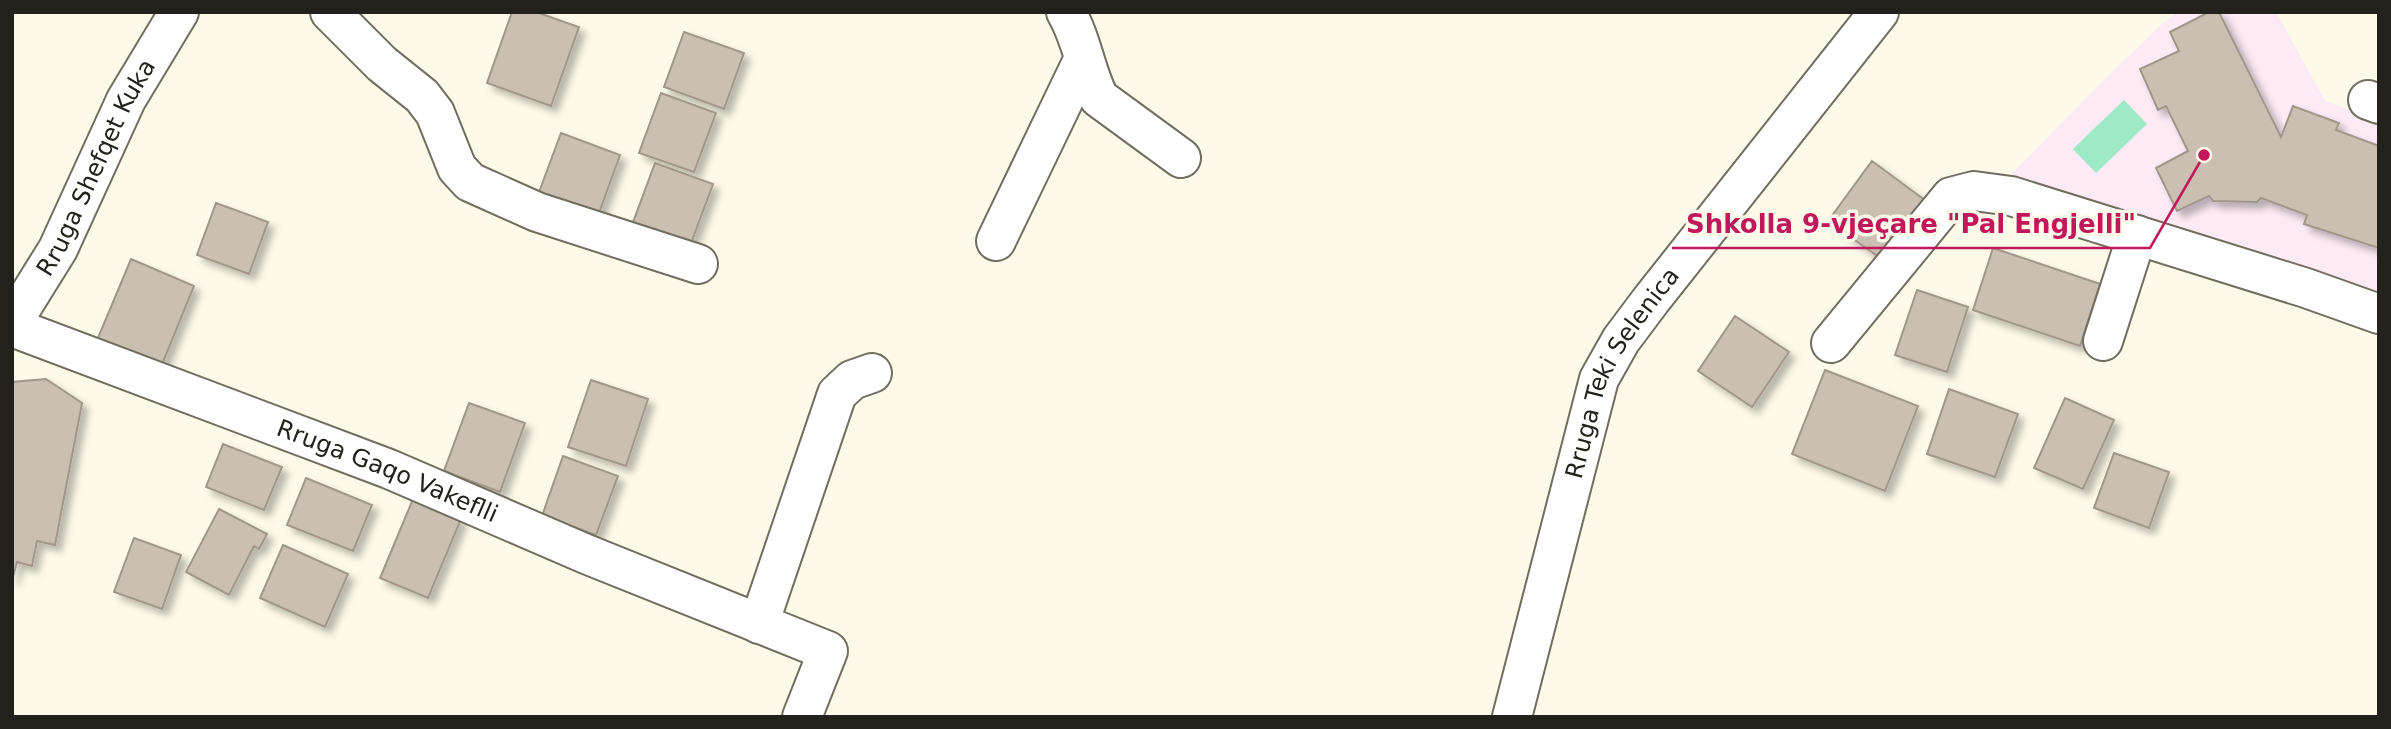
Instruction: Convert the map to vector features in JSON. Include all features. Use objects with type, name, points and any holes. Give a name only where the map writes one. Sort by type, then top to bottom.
[{"type":"street","name":"Rruga Shefqet Kuka","points":[[15,314],[58,249],[126,100],[179,12]]},
{"type":"street","points":[[330,12],[382,64],[422,96],[435,113],[457,169],[470,182],[537,212],[698,264]]},
{"type":"street","points":[[1066,12],[1076,29],[1099,98],[1181,158]]},
{"type":"street","name":"Rruga Teki Selenica","points":[[1512,717],[1599,379],[1621,340],[1643,310],[1879,12]]},
{"type":"street","points":[[996,241],[1084,58]]},
{"type":"street","points":[[1831,342],[1951,198],[1974,191],[2011,196],[2306,288],[2379,314]]},
{"type":"street","points":[[2103,341],[2137,235]]},
{"type":"street","name":"Rruga Gaqo Vakeflli","points":[[15,314],[586,554],[828,651],[802,717]]},
{"type":"street","points":[[760,624],[837,394],[852,380],[872,373]]},
{"type":"shaded area","points":[[2178,12],[2276,12],[2325,101],[2379,121],[2379,297],[2009,176],[2119,65]]},
{"type":"green space","points":[[2124,100],[2147,124],[2096,173],[2073,149]]},
{"type":"building","points":[[512,12],[536,12],[579,27],[551,106],[487,83]]},
{"type":"building","points":[[2209,12],[2219,12],[2281,137],[2293,106],[2339,123],[2336,130],[2379,146],[2379,248],[2304,224],[2307,215],[2261,198],[2257,202],[2213,201],[2209,196],[2177,211],[2156,168],[2188,151],[2166,106],[2158,110],[2140,69],[2179,51],[2170,32]]},
{"type":"building","points":[[684,32],[744,53],[724,109],[664,87]]},
{"type":"building","points":[[661,93],[716,113],[694,172],[639,153]]},
{"type":"building","points":[[561,133],[620,155],[595,224],[535,203]]},
{"type":"building","points":[[1872,161],[1926,201],[1883,260],[1828,221]]},
{"type":"building","points":[[655,163],[713,184],[690,246],[632,225]]},
{"type":"building","points":[[216,203],[268,222],[249,274],[197,255]]},
{"type":"building","points":[[1993,248],[2100,284],[2080,346],[1973,310]]},
{"type":"building","points":[[131,259],[194,286],[159,372],[95,345]]},
{"type":"building","points":[[1917,290],[1968,307],[1947,372],[1895,355]]},
{"type":"building","points":[[1735,316],[1789,352],[1752,407],[1698,371]]},
{"type":"building","points":[[1825,370],[1918,406],[1885,491],[1792,454]]},
{"type":"building","points":[[46,379],[82,403],[55,545],[37,541],[32,566],[17,562],[12,581],[12,382]]},
{"type":"building","points":[[591,380],[648,399],[626,466],[568,447]]},
{"type":"building","points":[[1949,389],[2018,414],[1995,477],[1927,454]]},
{"type":"building","points":[[2065,398],[2114,420],[2083,489],[2034,468]]},
{"type":"building","points":[[469,403],[525,423],[500,492],[444,471]]},
{"type":"building","points":[[223,444],[282,467],[264,510],[206,487]]},
{"type":"building","points":[[2114,453],[2169,472],[2149,528],[2094,508]]},
{"type":"building","points":[[563,456],[618,476],[596,535],[542,516]]},
{"type":"building","points":[[306,478],[372,505],[353,551],[287,525]]},
{"type":"building","points":[[413,499],[461,519],[428,598],[380,578]]},
{"type":"building","points":[[219,509],[267,534],[259,549],[254,546],[229,595],[186,572]]},
{"type":"building","points":[[134,538],[181,555],[162,609],[114,592]]},
{"type":"building","points":[[283,545],[348,574],[325,627],[260,598]]},
{"type":"place","name":"Shkolla 9-vjeçare \"Pal Engjelli\"","points":[[2204,155]]}]
